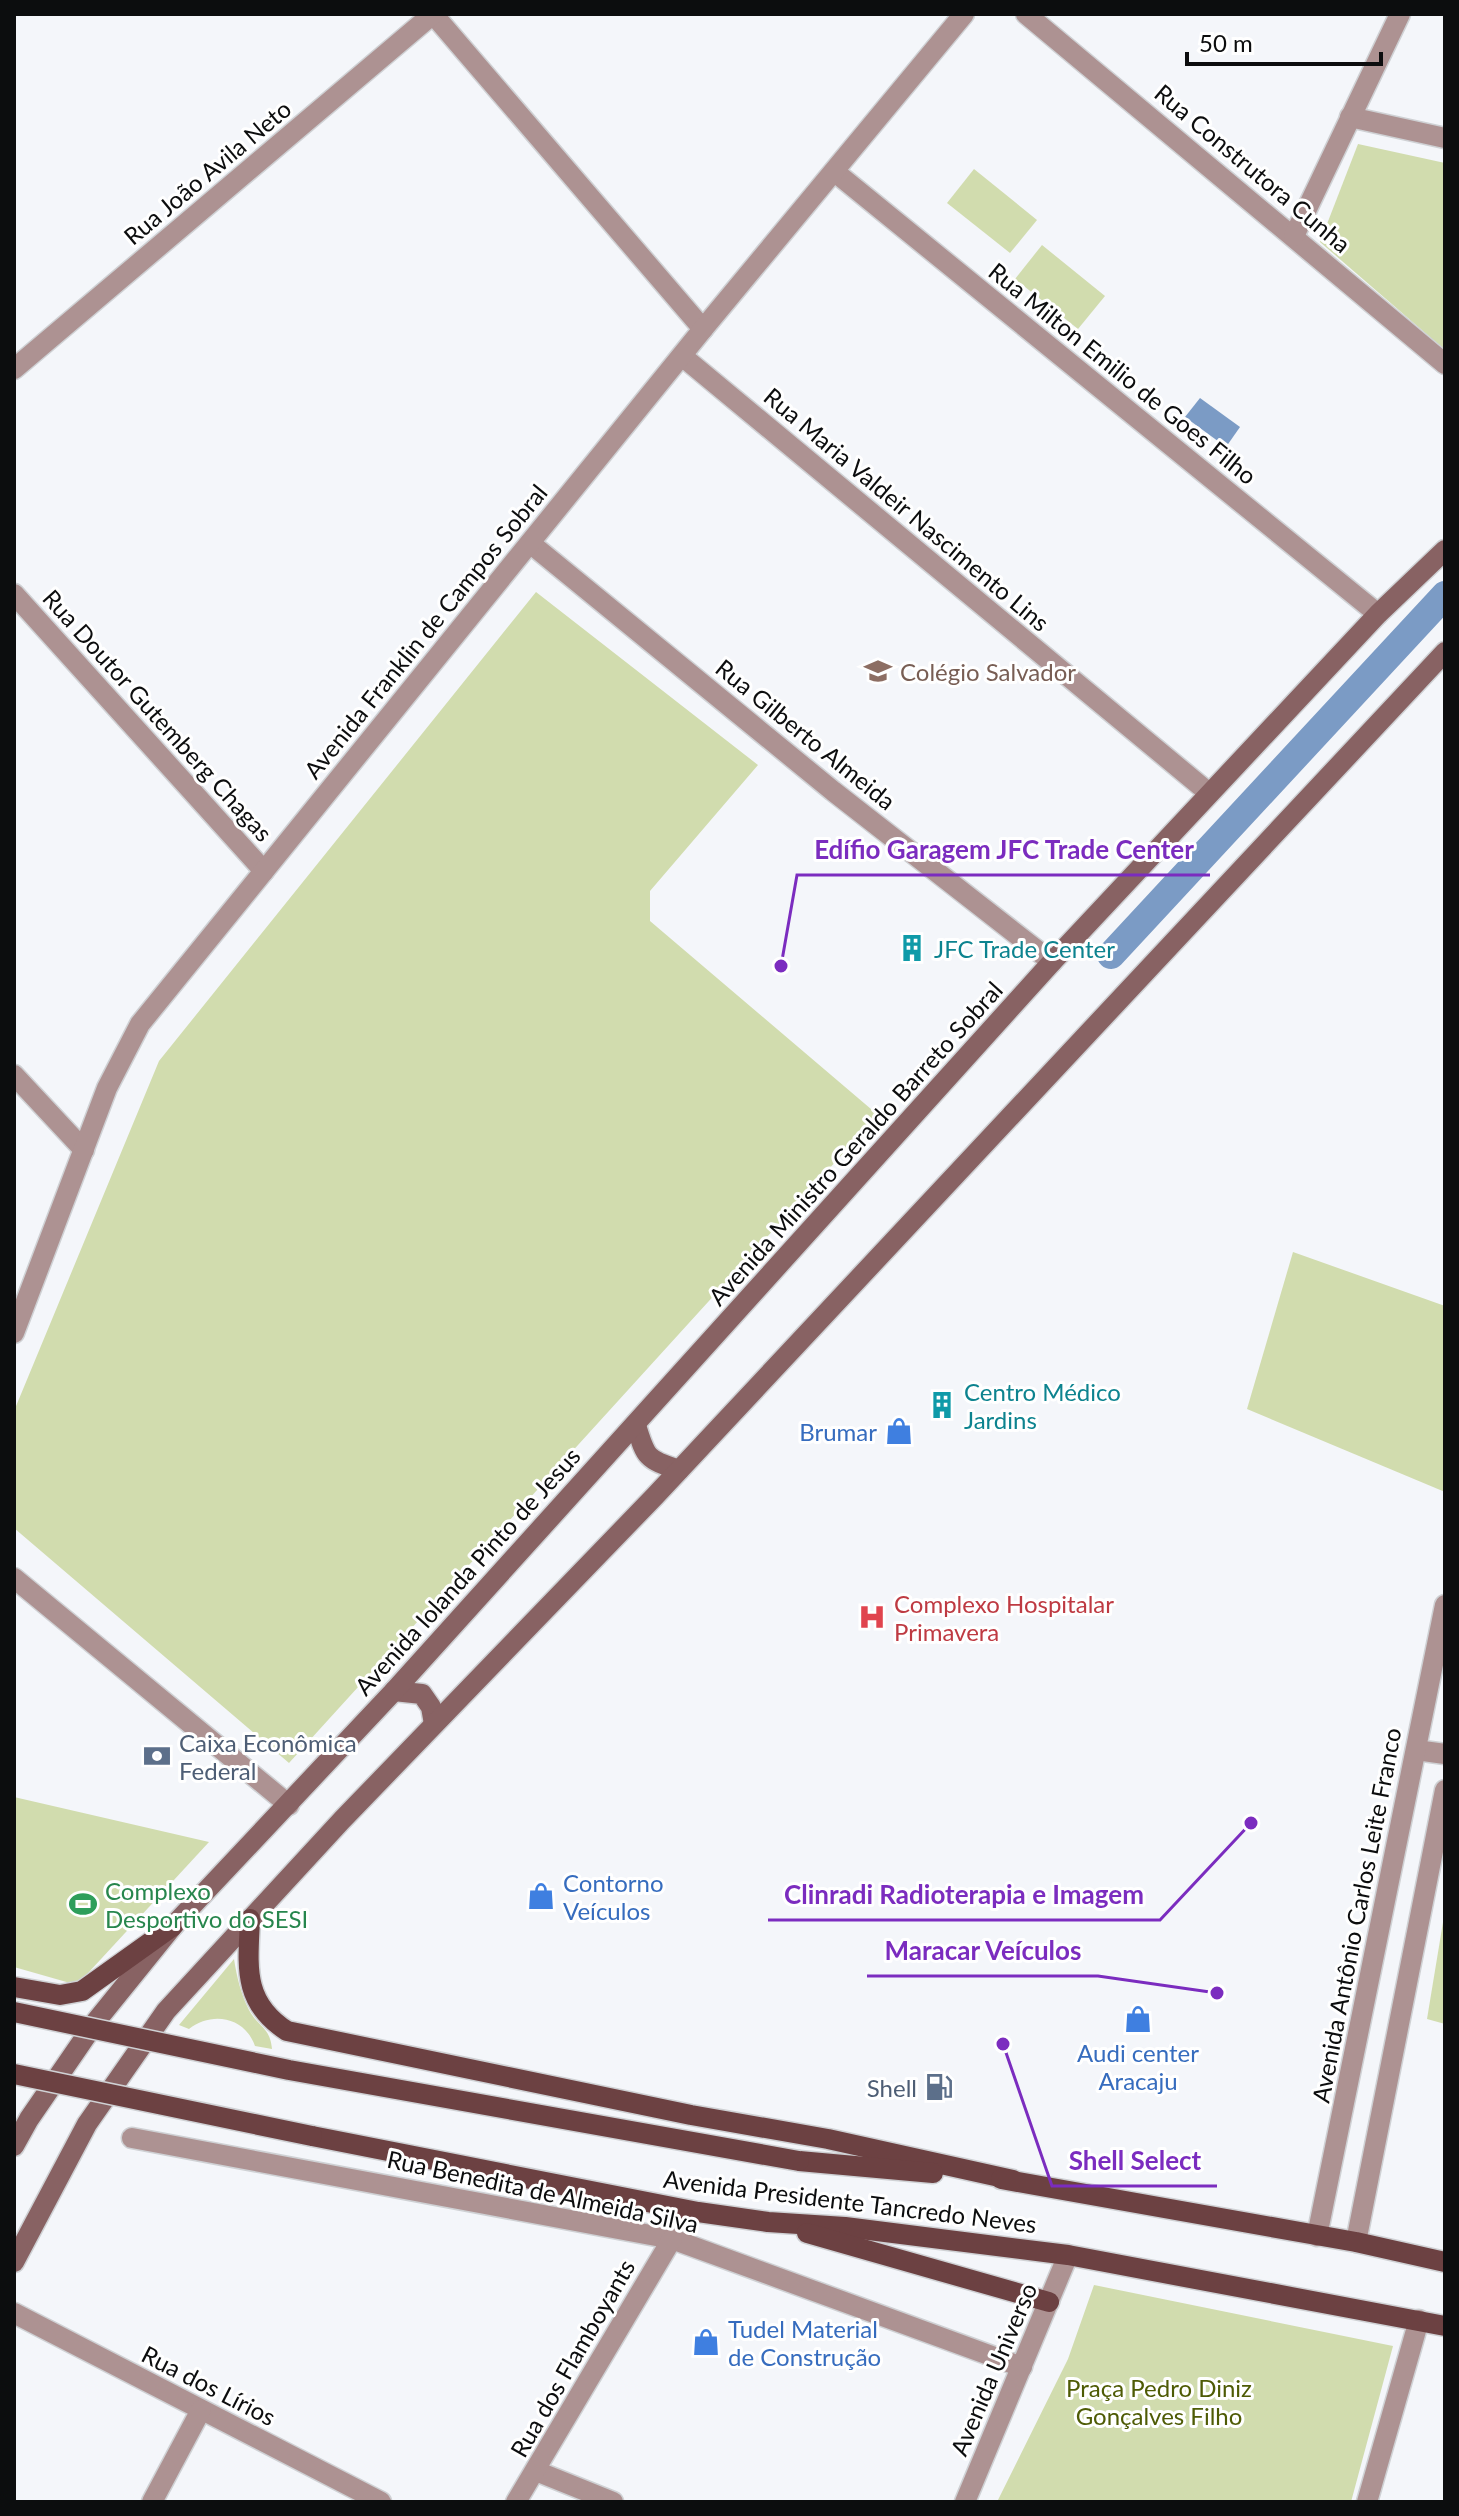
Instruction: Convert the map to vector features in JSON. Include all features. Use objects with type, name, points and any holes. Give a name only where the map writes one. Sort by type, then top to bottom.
[{"type":"main road","name":"Avenida Ministro Geraldo Barreto Sobral","points":[[636,1425],[1052,962],[1378,614],[1445,550]]},
{"type":"main road","points":[[14,2262],[87,2124],[166,2011],[434,1724],[679,1470],[1445,652]]},
{"type":"main road","points":[[636,1425],[646,1454],[653,1461],[679,1470]]},
{"type":"main road","name":"Avenida Iolanda Pinto de Jesus","points":[[14,2146],[97,2020],[173,1926],[289,1805],[636,1425]]},
{"type":"main road","points":[[394,1691],[422,1694],[431,1707],[434,1724]]},
{"type":"main road","points":[[250,1919],[247,1974],[264,2011],[287,2031],[691,2115],[828,2139],[1013,2180]]},
{"type":"main road","points":[[14,1987],[60,1995],[82,1991],[173,1926]]},
{"type":"main road","name":"Avenida Presidente Tancredo Neves","points":[[14,2012],[289,2070],[799,2161],[1013,2180],[1356,2242],[1445,2262]]},
{"type":"main road","name":"Avenida Presidente Tancredo Neves","points":[[14,2074],[698,2212],[1068,2255],[1445,2326]]},
{"type":"main road","points":[[768,2222],[1049,2302]]},
{"type":"street","points":[[433,14],[703,329]]},
{"type":"street","name":"Rua João Avila Neto","points":[[14,369],[433,14]]},
{"type":"street","name":"Avenida Franklin de Campos Sobral","points":[[14,1333],[107,1088],[140,1024],[703,329],[964,14]]},
{"type":"street","name":"Rua Construtora Cunha","points":[[1026,14],[1445,364]]},
{"type":"street","points":[[1294,236],[1400,14]]},
{"type":"street","points":[[1350,117],[1445,138]]},
{"type":"street","name":"Rua Milton Emilio de Goes Filho","points":[[835,172],[1378,614]]},
{"type":"street","name":"Rua Maria Valdeir Nascimento Lins","points":[[682,356],[1209,793]]},
{"type":"street","name":"Rua Gilberto Almeida","points":[[530,543],[833,791],[1052,962]]},
{"type":"street","name":"Rua Doutor Gutemberg Chagas","points":[[14,594],[264,871]]},
{"type":"street","points":[[14,1075],[84,1150]]},
{"type":"street","points":[[14,1578],[289,1805]]},
{"type":"street","name":"Avenida Antônio Carlos Leite Franco","points":[[1317,2236],[1445,1605]]},
{"type":"street","points":[[1416,1750],[1445,1754]]},
{"type":"street","points":[[1356,2242],[1445,1790]]},
{"type":"street","name":"Rua Benedita de Almeida Silva","points":[[132,2138],[672,2239],[1022,2367]]},
{"type":"street","name":"Rua dos Flamboyants","points":[[516,2502],[672,2239]]},
{"type":"street","name":"Avenida Universo","points":[[965,2502],[1068,2255]]},
{"type":"street","name":"Rua dos Lírios","points":[[14,2313],[381,2502]]},
{"type":"street","points":[[1367,2502],[1419,2320]]},
{"type":"street","points":[[152,2502],[201,2410]]},
{"type":"street","points":[[536,2471],[613,2502]]},
{"type":"green space","points":[[1358,144],[1445,163],[1445,350],[1320,242]]},
{"type":"green space","points":[[974,169],[1037,220],[1010,253],[947,203]]},
{"type":"green space","points":[[1042,245],[1105,296],[1078,329],[1015,279]]},
{"type":"green space","points":[[536,592],[758,765],[650,891],[650,921],[878,1115],[289,1763],[14,1528],[14,1411],[159,1061]]},
{"type":"green space","points":[[1293,1252],[1445,1306],[1445,1492],[1247,1409]]},
{"type":"green space","name":"Complexo Desportivo do SESI","points":[[14,1797],[209,1842],[77,1985],[14,1967]]},
{"type":"green space","points":[[1445,1910],[1445,2024],[1427,2019]]},
{"type":"green space","points":[[234,1959],[246,2004],[266,2032],[272,2049],[255,2046],[244,2029],[227,2020],[208,2020],[189,2029],[179,2025]]},
{"type":"green space","name":"Praça Pedro Diniz Gonçalves Filho","points":[[1094,2285],[1393,2346],[1351,2502],[997,2502],[1068,2359]]},
{"type":"water","points":[[1200,398],[1240,427],[1226,447],[1185,417]]},
{"type":"waterway","points":[[1111,955],[1445,595]]},
{"type":"place","name":"Colégio Salvador","points":[[878,671]]},
{"type":"place","name":"JFC Trade Center","points":[[912,948]]},
{"type":"place","name":"Edífio Garagem JFC Trade Center","points":[[781,966]]},
{"type":"place","name":"Centro Médico Jardins","points":[[942,1405]]},
{"type":"place","name":"Brumar","points":[[899,1431]]},
{"type":"place","name":"Complexo Hospitalar Primavera","points":[[872,1617]]},
{"type":"place","name":"Caixa Econômica Federal","points":[[157,1756]]},
{"type":"place","name":"Clinradi Radioterapia e Imagem","points":[[1251,1823]]},
{"type":"place","name":"Contorno Veículos","points":[[541,1896]]},
{"type":"place","name":"Complexo Desportivo do SESI","points":[[83,1904]]},
{"type":"place","name":"Maracar Veículos","points":[[1217,1993]]},
{"type":"place","name":"Audi center Aracaju","points":[[1138,2019]]},
{"type":"place","name":"Shell Select","points":[[1003,2044]]},
{"type":"place","name":"Shell","points":[[939,2087]]},
{"type":"place","name":"Tudel Material de Construção","points":[[706,2342]]}]
